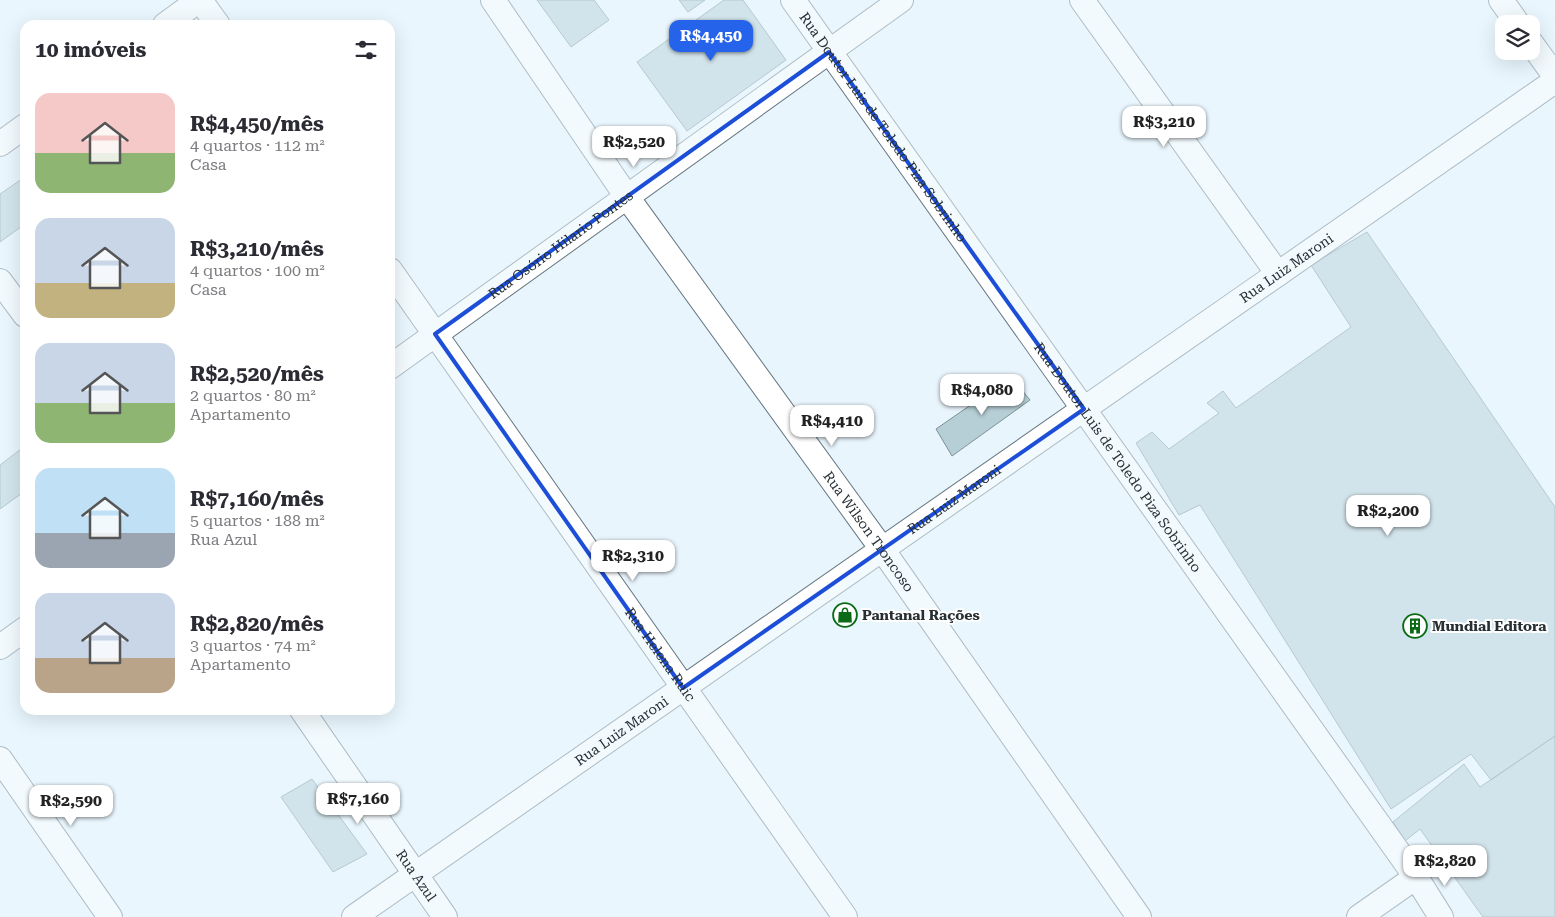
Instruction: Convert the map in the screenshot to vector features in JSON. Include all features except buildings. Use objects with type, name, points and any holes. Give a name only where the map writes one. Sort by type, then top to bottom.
[{"type":"street","points":[[171,20],[200,0],[214,20]]},
{"type":"street","name":"Rua Wilson Troncoso","points":[[493,0],[627,197],[882,550],[1139,917]]},
{"type":"street","name":"Rua Doutor Luis de Toledo Piza Sobrinho","points":[[793,0],[1416,878],[1441,917]]},
{"type":"street","name":"Rua Osório Hilario Pontes","points":[[395,363],[901,0]]},
{"type":"street","points":[[1082,0],[1278,274]]},
{"type":"street","points":[[1501,0],[1512,15]]},
{"type":"street","points":[[1540,55],[1555,76]]},
{"type":"street","name":"Rua Luiz Maroni","points":[[354,917],[1555,81]]},
{"type":"street","points":[[0,144],[20,130]]},
{"type":"street","name":"Rua Helena Ruic","points":[[395,277],[845,917]]},
{"type":"street","points":[[0,281],[20,308]]},
{"type":"street","points":[[0,647],[20,633]]},
{"type":"street","name":"Rua Azul","points":[[305,715],[445,917]]},
{"type":"street","points":[[0,759],[110,917]]},
{"type":"street","points":[[1359,917],[1416,878]]},
{"type":"highlighted area","points":[[829,52],[1084,409],[683,688],[435,334]]},
{"type":"place","name":"Pantanal Rações","points":[[845,615]]},
{"type":"place","name":"Mundial Editora","points":[[1415,626]]}]
